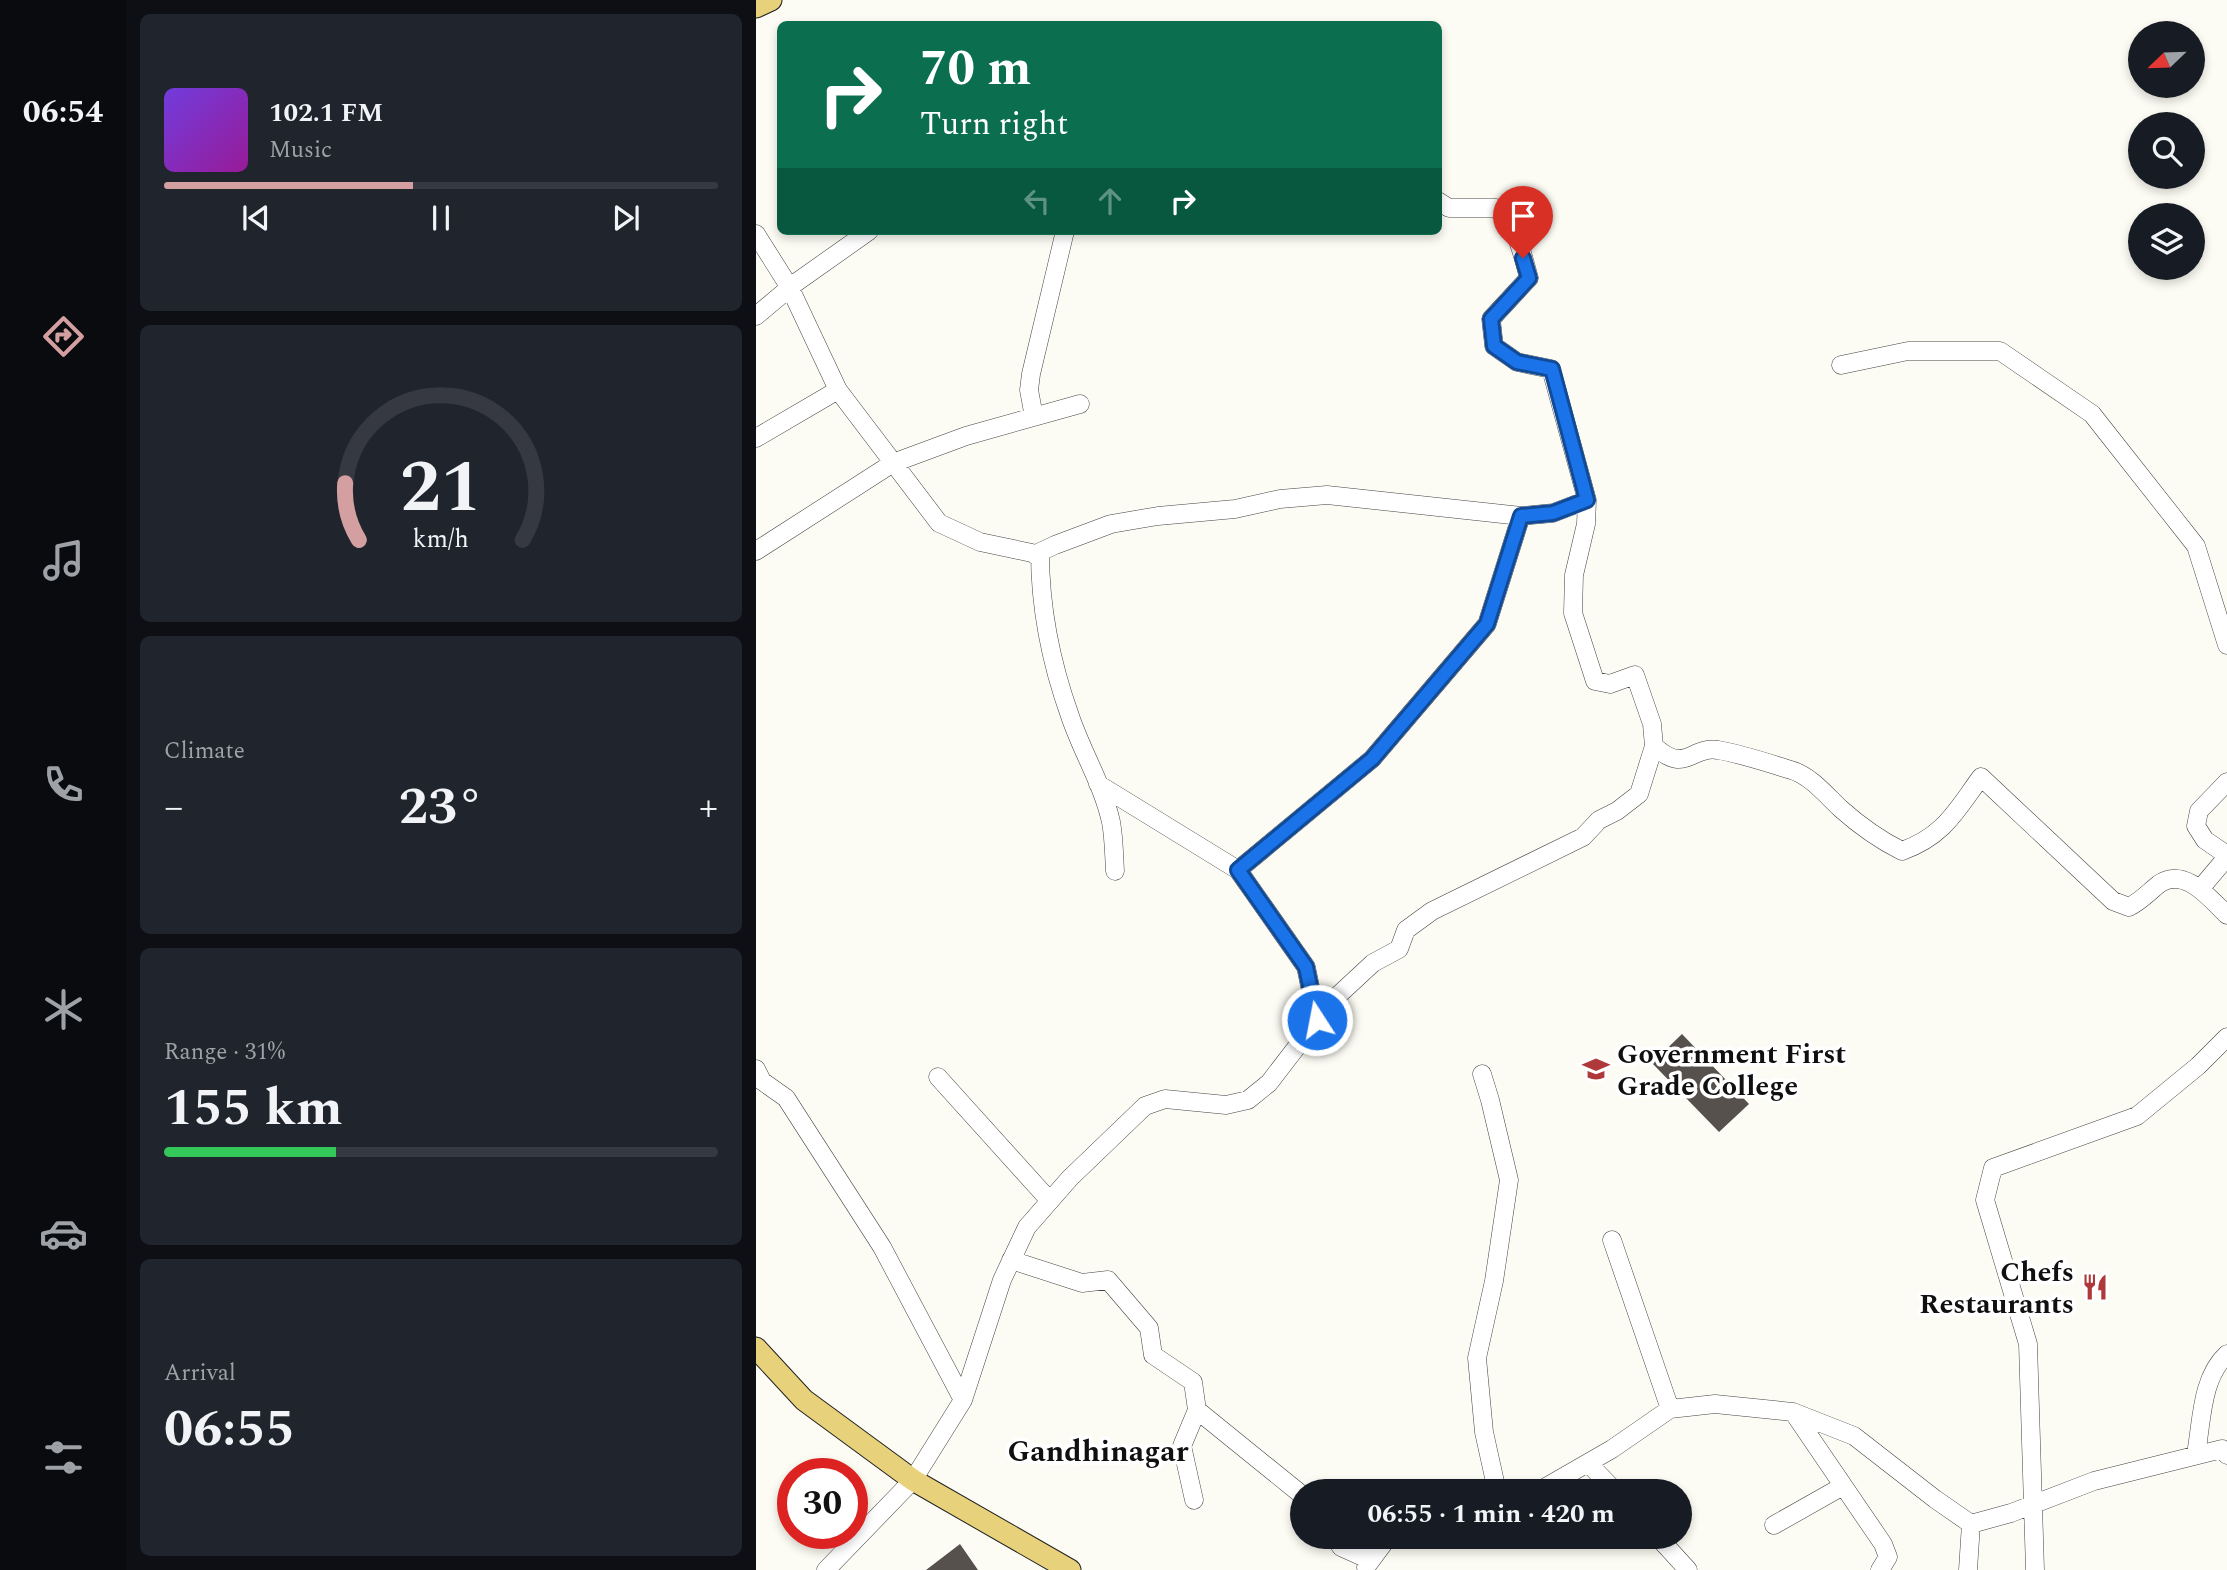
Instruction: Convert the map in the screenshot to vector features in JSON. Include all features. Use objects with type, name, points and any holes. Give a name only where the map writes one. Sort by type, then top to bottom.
[{"type":"main road","points":[[756,7],[771,0]]},
{"type":"main road","points":[[756,1348],[804,1400],[913,1480],[1070,1570]]},
{"type":"street","points":[[826,1570],[913,1480],[963,1400],[1002,1280],[1027,1227],[1070,1178],[1145,1105],[1165,1099],[1226,1105],[1248,1100],[1269,1083],[1332,1001],[1373,963],[1399,949],[1406,930],[1432,911],[1584,837],[1599,820],[1618,811],[1639,794],[1654,746],[1652,724],[1635,675],[1610,684],[1595,681],[1573,613],[1574,575],[1586,524],[1587,500],[1552,369],[1517,362],[1494,346],[1491,319],[1529,278],[1510,221],[1496,208],[1449,208],[1442,204]]},
{"type":"street","points":[[756,234],[790,288],[838,390],[939,523],[980,542],[1032,553],[1040,558]]},
{"type":"street","points":[[756,316],[863,235]]},
{"type":"street","points":[[1034,417],[1029,390],[1031,374],[1064,235]]},
{"type":"street","points":[[1841,365],[1908,351],[2000,351],[2092,414],[2196,546],[2227,645]]},
{"type":"street","points":[[756,438],[838,390]]},
{"type":"street","points":[[756,551],[893,463],[966,436],[1080,404]]},
{"type":"street","points":[[1115,871],[1111,822],[1070,718],[1049,646],[1041,594],[1040,552],[1111,524],[1158,516],[1235,509],[1304,496],[1327,495],[1397,501],[1521,516],[1553,513],[1587,500]]},
{"type":"street","points":[[1238,870],[1372,759],[1487,624],[1521,516]]},
{"type":"street","points":[[1654,746],[1666,756],[1675,759],[1715,750],[1795,771],[1814,782],[1879,839],[1902,851],[1923,844],[1945,826],[1981,777],[2113,901],[2129,907],[2162,882],[2182,878],[2200,889],[2227,915]]},
{"type":"street","points":[[2200,889],[2227,856],[2205,840],[2196,826],[2199,811],[2227,782]]},
{"type":"street","points":[[1098,784],[1238,870],[1306,967],[1317,1020]]},
{"type":"street","points":[[2035,1570],[2028,1344],[1985,1200],[1993,1168],[2137,1116],[2198,1066],[2227,1037]]},
{"type":"street","points":[[756,1069],[762,1081],[786,1098],[882,1247],[963,1400]]},
{"type":"street","points":[[1482,1074],[1509,1180],[1494,1281],[1477,1358],[1484,1432],[1494,1479]]},
{"type":"street","points":[[938,1077],[1050,1201]]},
{"type":"street","points":[[1612,1240],[1670,1409]]},
{"type":"street","points":[[1011,1260],[1082,1283],[1108,1280],[1149,1328],[1153,1355],[1193,1382],[1197,1410],[1182,1446],[1195,1500]]},
{"type":"street","points":[[2196,1454],[2208,1383],[2218,1362],[2227,1354]]},
{"type":"street","points":[[1560,1479],[1670,1409],[1715,1404],[1793,1412],[1854,1436],[1971,1524]]},
{"type":"street","points":[[1197,1410],[1290,1485]]},
{"type":"street","points":[[1793,1412],[1883,1544],[1888,1557],[1880,1570]]},
{"type":"street","points":[[1971,1524],[2094,1481],[2196,1454],[2222,1449],[2227,1455]]},
{"type":"street","points":[[1588,1463],[1603,1479]]},
{"type":"street","points":[[1773,1525],[1843,1486]]},
{"type":"street","points":[[1968,1570],[1971,1524]]},
{"type":"street","points":[[1344,1549],[1367,1565],[1379,1549]]},
{"type":"street","points":[[1669,1549],[1688,1570]]},
{"type":"building","points":[[1682,1034],[1749,1104],[1719,1132],[1652,1063]]},
{"type":"building","points":[[960,1544],[978,1570],[926,1570]]},
{"type":"place","name":"Government First Grade College","points":[[1596,1069]]},
{"type":"place","name":"Chefs Restaurants","points":[[2095,1287]]},
{"type":"district","name":"Gandhinagar","points":[[1098,1451]]},
{"type":"route","points":[[1317,1020],[1306,967],[1238,870],[1372,759],[1487,624],[1521,516],[1553,513],[1587,500],[1552,369],[1517,362],[1494,346],[1491,319],[1513,292],[1529,278],[1523,258]]}]
